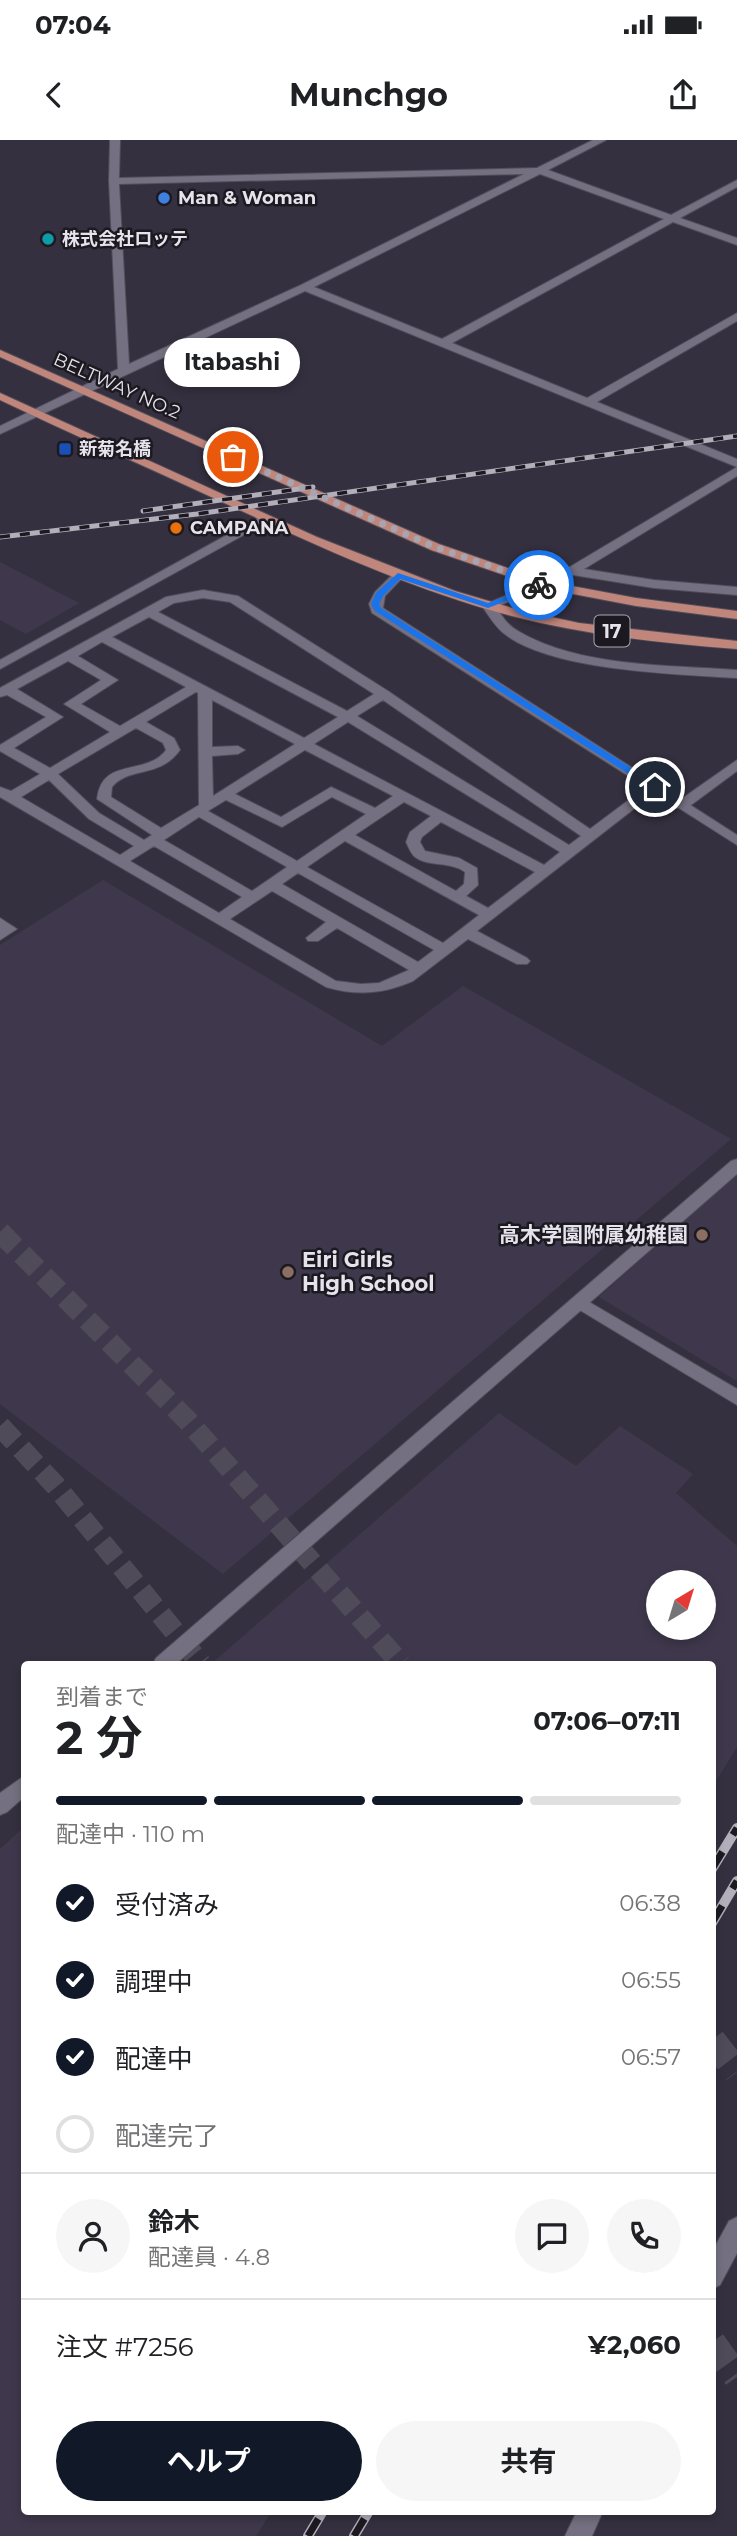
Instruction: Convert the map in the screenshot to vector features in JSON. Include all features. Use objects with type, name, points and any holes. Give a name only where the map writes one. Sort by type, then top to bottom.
[{"type":"main road","name":"BELTWAY NO.2","points":[[0,353],[435,547],[542,584],[636,603],[737,615]]},
{"type":"main road","name":"17","points":[[0,396],[398,576],[488,606],[624,634],[737,645]]},
{"type":"street","points":[[115,140],[114,181],[124,372]]},
{"type":"street","points":[[0,431],[305,287],[601,140]]},
{"type":"street","points":[[114,181],[541,171],[737,242]]},
{"type":"street","points":[[443,343],[737,184]]},
{"type":"street","points":[[305,287],[737,463]]},
{"type":"street","points":[[588,402],[737,316]]},
{"type":"street","points":[[737,471],[572,571],[488,606],[511,633],[554,651],[612,662],[737,674]]},
{"type":"street","points":[[0,666],[265,518]]},
{"type":"street","points":[[572,571],[654,584],[737,591]]},
{"type":"street","points":[[398,576],[379,595],[375,604],[377,610],[737,841]]},
{"type":"street","points":[[3,691],[70,657],[170,600],[203,594],[234,599],[383,694],[590,836]]},
{"type":"street","points":[[149,612],[347,716],[570,852]]},
{"type":"street","points":[[104,638],[545,872]]},
{"type":"street","points":[[70,657],[111,680],[71,704],[120,732]]},
{"type":"street","points":[[5,794],[50,774],[136,722],[200,689]]},
{"type":"street","points":[[200,689],[206,752],[202,809]]},
{"type":"street","points":[[3,691],[56,717],[4,748],[50,774],[94,816],[153,840],[252,897]]},
{"type":"street","points":[[120,861],[383,694]]},
{"type":"street","points":[[136,722],[169,741],[173,750],[170,758],[149,769],[122,773],[112,779],[106,786],[104,799],[153,840]]},
{"type":"street","points":[[206,752],[238,750]]},
{"type":"street","points":[[682,805],[737,764]]},
{"type":"street","points":[[5,794],[331,984],[349,990],[370,990],[390,986],[419,969],[655,787]]},
{"type":"street","points":[[225,794],[282,823],[331,791],[376,814]]},
{"type":"street","points":[[220,919],[403,796]]},
{"type":"street","points":[[202,809],[297,867],[444,950]]},
{"type":"street","points":[[440,816],[415,835],[413,842],[420,854],[453,860],[465,864],[472,871],[471,885],[457,897]]},
{"type":"street","points":[[344,835],[489,915]]},
{"type":"street","points":[[271,884],[419,969]]},
{"type":"street","points":[[313,938],[337,921]]},
{"type":"street","points":[[0,923],[10,929],[0,935]]},
{"type":"street","points":[[467,932],[522,961]]},
{"type":"street","points":[[166,1661],[737,1165]]},
{"type":"street","points":[[579,1302],[737,1398]]},
{"type":"street","points":[[0,1806],[21,1788]]},
{"type":"street","points":[[716,2269],[737,2229]]},
{"type":"street","points":[[578,2536],[589,2515]]},
{"type":"shaded area","points":[[0,562],[79,603],[26,634],[0,620]]},
{"type":"shaded area","name":"Eiri Girls High School","points":[[103,880],[382,1046],[463,986],[731,1139],[223,1574],[0,1404],[0,945]]},
{"type":"shaded area","name":"高木学園附属幼稚園","points":[[737,1173],[737,1381],[599,1297]]},
{"type":"shaded area","points":[[499,1413],[576,1466],[620,1426],[693,1474],[676,1493],[737,1546],[737,1747],[716,1781],[716,1661],[214,1661]]},
{"type":"shaded area","points":[[21,1830],[21,2515],[269,2515],[256,2536],[0,2536],[0,1849]]},
{"type":"tunnel","points":[[0,1232],[188,1421],[398,1661]]},
{"type":"tunnel","points":[[0,1426],[55,1485],[199,1661]]},
{"type":"tunnel","points":[[716,2045],[737,2072]]},
{"type":"tunnel","points":[[716,2348],[737,2377]]},
{"type":"railway","points":[[0,537],[197,514],[737,436]]},
{"type":"railway","points":[[143,511],[313,487]]},
{"type":"railway","points":[[716,1862],[737,1828]]},
{"type":"railway","points":[[716,1916],[737,1881]]},
{"type":"railway","points":[[308,2536],[321,2515]]},
{"type":"railway","points":[[354,2536],[367,2515]]},
{"type":"way so far","points":[[233,457],[435,547],[542,584],[539,585]]},
{"type":"place","name":"Man & Woman","points":[[164,198]]},
{"type":"place","name":"株式会社ロッテ","points":[[48,239]]},
{"type":"place","name":"新菊名橋","points":[[65,449]]},
{"type":"place","name":"Itabashi","points":[[233,457]]},
{"type":"place","name":"CAMPANA","points":[[176,528]]},
{"type":"place","name":"高木学園附属幼稚園","points":[[702,1235]]},
{"type":"place","name":"Eiri Girls High School","points":[[288,1272]]},
{"type":"route","points":[[539,585],[488,606],[398,576],[379,595],[375,604],[377,610],[655,787]]}]
